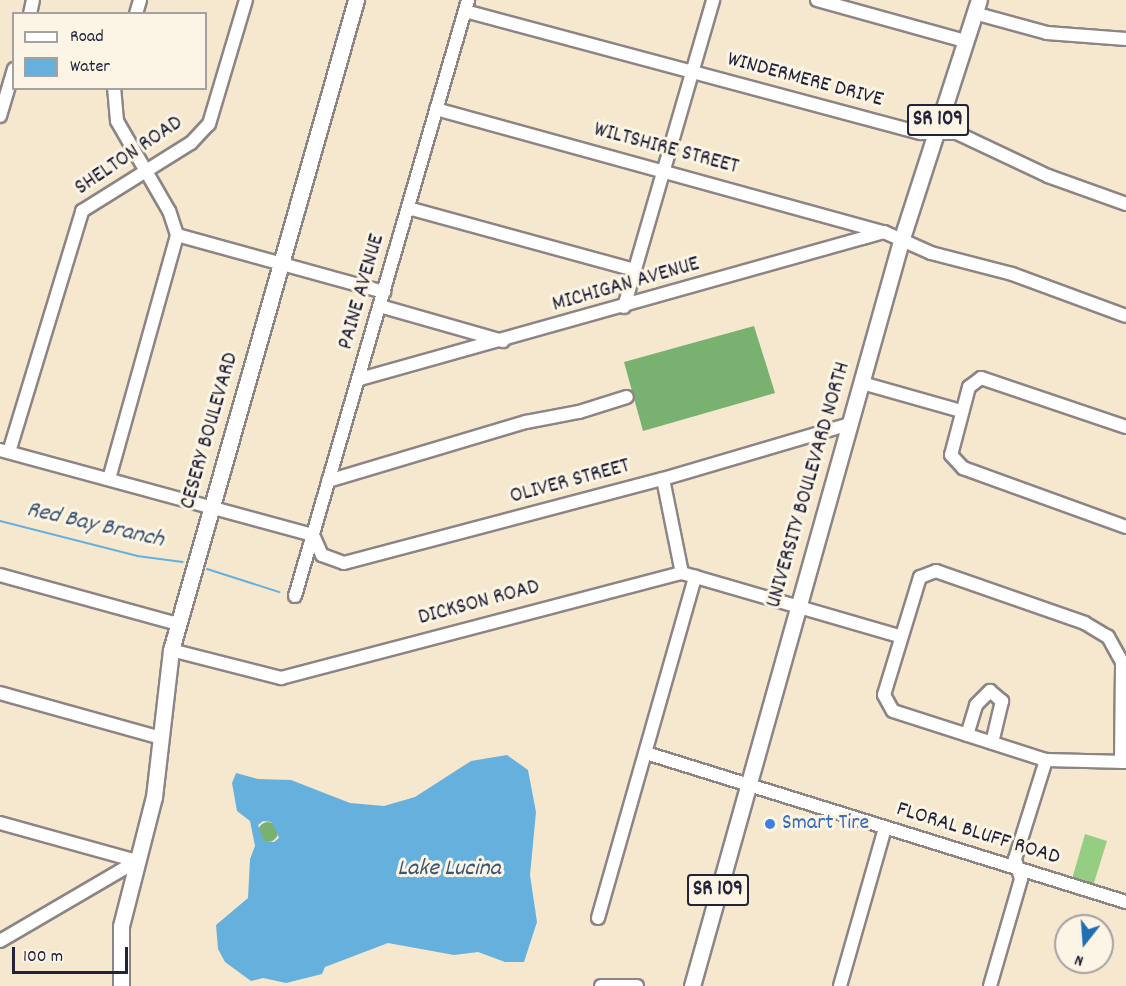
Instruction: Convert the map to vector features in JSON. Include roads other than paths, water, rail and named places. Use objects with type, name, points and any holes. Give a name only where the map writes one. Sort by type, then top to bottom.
[{"type":"main road","name":"CESERY BOULEVARD","points":[[121,986],[121,926],[154,797],[171,651],[356,0]]},
{"type":"main road","name":"UNIVERSITY BOULEVARD NORTH","points":[[692,986],[901,241],[977,6]]},
{"type":"street","name":"SHELTON ROAD","points":[[4,451],[79,217],[95,199],[190,143],[208,124],[246,0]]},
{"type":"street","points":[[624,307],[713,0]]},
{"type":"street","points":[[817,0],[964,41]]},
{"type":"street","name":"WINDERMERE DRIVE","points":[[466,6],[693,71],[934,134],[957,133],[1048,176],[1126,204]]},
{"type":"street","name":"PAINE AVENUE","points":[[295,596],[360,379],[466,6]]},
{"type":"street","points":[[977,6],[1047,33],[1126,39]]},
{"type":"street","points":[[0,116],[12,76]]},
{"type":"street","points":[[109,479],[177,235],[169,211],[117,121],[114,90]]},
{"type":"street","name":"WILTSHIRE STREET","points":[[436,109],[665,170],[884,232]]},
{"type":"street","points":[[408,208],[635,270]]},
{"type":"street","points":[[884,232],[901,241],[1011,274],[1126,316]]},
{"type":"street","name":"MICHIGAN AVENUE","points":[[360,379],[504,341],[884,232]]},
{"type":"street","points":[[177,235],[384,292]]},
{"type":"street","points":[[380,306],[504,341]]},
{"type":"street","points":[[1126,427],[989,378],[974,381],[961,411],[951,455],[963,468],[1126,527]]},
{"type":"street","points":[[862,383],[961,411]]},
{"type":"street","points":[[328,482],[526,422],[579,412],[627,397]]},
{"type":"street","name":"OLIVER STREET","points":[[313,535],[322,555],[344,563],[663,479],[850,424]]},
{"type":"street","points":[[4,451],[313,535]]},
{"type":"street","points":[[663,479],[682,573],[899,636]]},
{"type":"street","points":[[936,571],[1097,629],[1108,637],[1122,662],[1123,762],[1046,760],[967,735],[901,716],[887,704],[884,695],[915,581],[926,572],[936,571]]},
{"type":"street","name":"DICKSON ROAD","points":[[171,651],[281,678],[682,573]]},
{"type":"street","points":[[0,574],[178,624]]},
{"type":"street","points":[[598,918],[695,577]]},
{"type":"street","points":[[967,735],[976,705],[990,691],[1002,701],[992,742]]},
{"type":"street","points":[[0,693],[161,738]]},
{"type":"street","name":"FLORAL BLUFF ROAD","points":[[646,753],[1126,902]]},
{"type":"street","points":[[990,986],[1021,879],[1016,859],[1046,760]]},
{"type":"street","points":[[0,823],[137,861]]},
{"type":"street","points":[[840,986],[885,828]]},
{"type":"street","points":[[0,941],[137,861]]},
{"type":"street","points":[[602,986],[637,986]]},
{"type":"water","name":"Lake Lucina","points":[[507,755],[528,770],[536,812],[530,875],[537,922],[524,962],[505,962],[478,952],[454,955],[388,943],[325,967],[322,974],[286,983],[263,978],[251,981],[225,962],[218,949],[216,925],[248,898],[250,859],[255,846],[250,821],[237,811],[232,783],[236,773],[258,779],[291,780],[350,803],[384,806],[415,797],[471,761]],"holes":[[[263,821],[271,822],[279,838],[274,842],[264,841],[258,825]]]},
{"type":"waterway","name":"Red Bay Branch","points":[[0,521],[137,556],[183,562]]},
{"type":"waterway","points":[[207,569],[279,592]]},
{"type":"place","name":"Smart Tire","points":[[770,824]]}]
